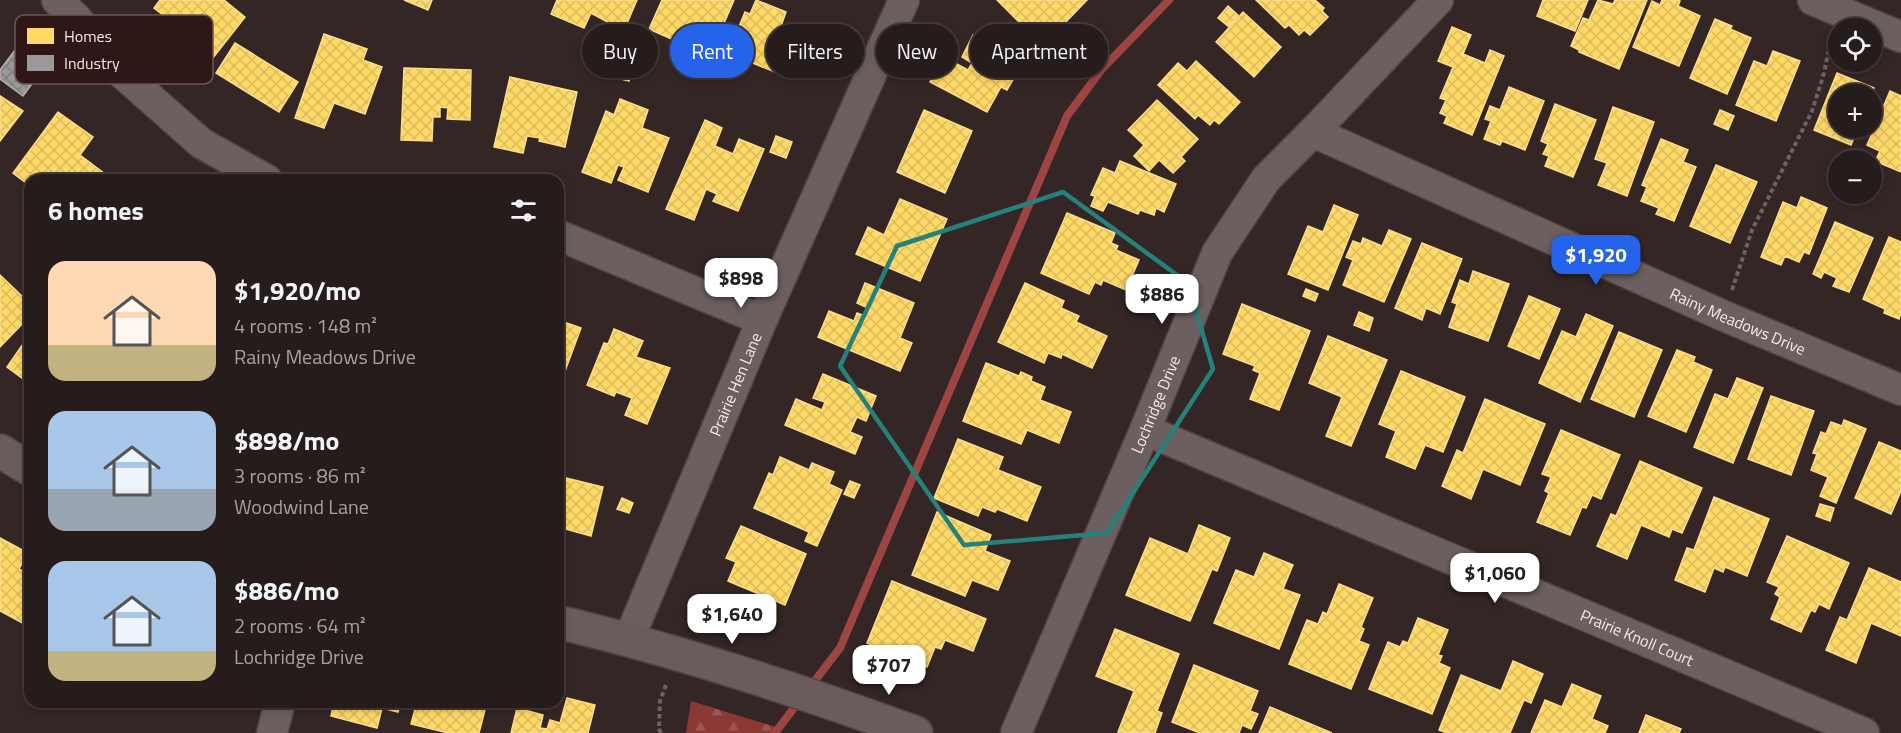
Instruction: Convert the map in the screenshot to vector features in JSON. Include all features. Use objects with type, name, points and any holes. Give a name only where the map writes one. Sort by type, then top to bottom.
[{"type":"street","points":[[57,0],[73,15]]},
{"type":"street","name":"Prairie Hen Lane","points":[[629,639],[762,320],[904,0]]},
{"type":"street","name":"Lochridge Drive","points":[[1016,733],[1218,253],[1266,179],[1438,0]]},
{"type":"street","points":[[1813,0],[1901,37]]},
{"type":"street","points":[[134,84],[201,143],[256,174]]},
{"type":"street","name":"Rainy Meadows Drive","points":[[1313,132],[1724,316],[1901,390]]},
{"type":"street","points":[[564,238],[762,320]]},
{"type":"street","name":"Prairie Knoll Court","points":[[1145,430],[1864,733]]},
{"type":"street","points":[[0,451],[24,465]]},
{"type":"street","points":[[564,623],[629,639],[844,707],[916,733]]},
{"type":"street","points":[[272,733],[278,708]]},
{"type":"path","points":[[1724,316],[1752,230],[1812,111],[1828,54]]},
{"type":"path","points":[[661,733],[659,729],[660,701],[663,689]]},
{"type":"highlighted area","points":[[1063,192],[1188,283],[1213,369],[1107,533],[964,545],[840,366],[897,246]]},
{"type":"green space","points":[[691,701],[782,729],[778,733],[686,733]]},
{"type":"building: Homes","points":[[160,0],[224,0],[245,17],[213,58],[213,15],[163,15],[154,8]]},
{"type":"building: Homes","points":[[404,0],[432,0],[428,10]]},
{"type":"building: Homes","points":[[557,0],[637,0],[627,24],[612,22],[611,24],[591,13],[582,27],[551,14]]},
{"type":"building: Homes","points":[[662,0],[734,0],[724,24],[670,24],[670,38],[658,33],[658,24],[651,24]]},
{"type":"building: Homes","points":[[756,0],[786,12],[782,24],[766,24],[766,68],[754,64],[754,24],[740,24],[745,12],[750,14]]},
{"type":"building: Homes","points":[[997,0],[1087,0],[1064,24],[1021,24]]},
{"type":"building: Homes","points":[[1256,0],[1315,0],[1324,8],[1322,11],[1328,17],[1310,35],[1304,30],[1299,35],[1289,25],[1285,28]]},
{"type":"building: Homes","points":[[1543,0],[1588,0],[1575,31],[1537,16]]},
{"type":"building: Homes","points":[[1598,0],[1613,4],[1615,0],[1647,0],[1619,69],[1579,52],[1571,46],[1583,18],[1589,20]]},
{"type":"building: Homes","points":[[1662,0],[1680,1],[1678,6],[1700,16],[1679,66],[1633,47],[1652,1],[1660,5]]},
{"type":"building: Homes","points":[[1228,6],[1238,15],[1229,27],[1218,18]]},
{"type":"building: Homes","points":[[1243,12],[1281,47],[1254,77],[1216,42]]},
{"type":"building: Homes","points":[[1715,19],[1732,26],[1730,29],[1751,38],[1727,94],[1690,78]]},
{"type":"building: Homes","points":[[1452,27],[1471,35],[1463,54],[1485,63],[1490,50],[1504,56],[1472,135],[1444,123],[1447,116],[1440,113],[1446,100],[1440,98],[1453,67],[1438,61]]},
{"type":"building: Homes","points":[[324,34],[367,49],[363,60],[382,67],[365,114],[334,103],[324,128],[295,118]]},
{"type":"building: Homes","points":[[970,41],[970,62],[962,57]]},
{"type":"building: Homes","points":[[235,43],[298,82],[279,112],[216,73]]},
{"type":"building: Homes","points":[[1773,51],[1800,61],[1776,121],[1736,105],[1754,61],[1767,66]]},
{"type":"building: Homes","points":[[1196,61],[1240,102],[1219,124],[1214,120],[1210,125],[1198,115],[1195,119],[1158,85],[1178,63],[1187,71]]},
{"type":"building: Homes","points":[[958,65],[968,70],[970,66],[970,78],[1014,78],[1007,90],[1001,87],[987,112],[930,82],[932,78],[958,78]]},
{"type":"building: Homes","points":[[404,68],[471,70],[470,120],[447,119],[448,108],[440,107],[440,117],[433,117],[432,141],[401,140]]},
{"type":"building: Homes","points":[[1837,73],[1864,84],[1833,84]]},
{"type":"building: Homes","points":[[510,77],[577,92],[565,147],[527,136],[523,153],[494,147]]},
{"type":"building: Homes","points":[[1509,87],[1544,101],[1525,150],[1502,141],[1500,145],[1484,139],[1491,121],[1485,119],[1490,106],[1500,110]]},
{"type":"building: Homes","points":[[1890,91],[1901,96],[1901,172],[1882,164],[1882,150],[1867,145],[1870,138],[1882,138],[1882,110]]},
{"type":"building: Homes","points":[[1828,95],[1828,136],[1814,130]]},
{"type":"building: Homes","points":[[0,96],[23,111],[0,141]]},
{"type":"building: Homes","points":[[620,99],[648,110],[642,128],[669,138],[648,192],[618,180],[624,167],[618,165],[611,183],[582,172],[606,111],[614,115]]},
{"type":"building: Homes","points":[[1157,100],[1198,139],[1181,157],[1185,161],[1173,173],[1159,160],[1149,171],[1134,156],[1144,145],[1128,130]]},
{"type":"building: Homes","points":[[1555,104],[1596,120],[1573,177],[1545,166],[1549,156],[1543,154],[1548,144],[1541,141]]},
{"type":"building: Homes","points":[[1613,107],[1654,122],[1627,196],[1598,185],[1607,163],[1595,159]]},
{"type":"building: Homes","points":[[924,110],[972,131],[945,193],[897,172]]},
{"type":"building: Homes","points":[[1720,110],[1734,116],[1728,130],[1714,124]]},
{"type":"building: Homes","points":[[58,112],[93,137],[80,155],[105,174],[24,174],[24,181],[13,173]]},
{"type":"building: Homes","points":[[705,120],[722,128],[715,146],[733,154],[739,139],[764,149],[738,211],[713,201],[717,194],[706,189],[694,220],[666,209]]},
{"type":"building: Homes","points":[[776,136],[792,142],[786,158],[770,152]]},
{"type":"building: Homes","points":[[1834,138],[1854,138],[1851,145]]},
{"type":"building: Homes","points":[[1661,139],[1688,150],[1683,162],[1696,167],[1674,221],[1656,214],[1659,208],[1641,201],[1647,187],[1642,185]]},
{"type":"building: Homes","points":[[1120,161],[1176,184],[1164,212],[1156,208],[1154,215],[1140,210],[1138,214],[1108,202],[1103,211],[1091,206],[1095,196],[1091,195],[1103,168],[1115,173]]},
{"type":"building: Homes","points":[[1716,165],[1757,182],[1730,243],[1690,226]]},
{"type":"building: Homes","points":[[1801,197],[1827,208],[1809,254],[1804,252],[1799,262],[1785,256],[1781,265],[1761,257],[1783,202],[1797,208]]},
{"type":"building: Homes","points":[[900,199],[947,219],[920,281],[856,254],[868,227],[884,235]]},
{"type":"building: Homes","points":[[1334,205],[1358,215],[1328,290],[1288,274],[1308,226],[1323,232]]},
{"type":"building: Homes","points":[[1067,213],[1115,233],[1111,243],[1118,246],[1116,250],[1139,260],[1126,290],[1103,280],[1101,285],[1095,282],[1089,294],[1041,273]]},
{"type":"building: Homes","points":[[1835,222],[1873,238],[1849,292],[1833,286],[1837,278],[1824,272],[1821,278],[1813,274]]},
{"type":"building: Homes","points":[[1389,230],[1411,239],[1384,302],[1343,285],[1353,260],[1346,257],[1353,241],[1361,244],[1363,238],[1382,246]]},
{"type":"building: Homes","points":[[1889,237],[1901,242],[1901,313],[1899,319],[1884,313],[1885,309],[1863,299]]},
{"type":"building: Homes","points":[[1422,243],[1462,259],[1440,314],[1426,308],[1422,320],[1395,308]]},
{"type":"building: Homes","points":[[1473,271],[1509,284],[1488,341],[1449,327],[1457,304],[1452,302],[1460,280],[1469,284]]},
{"type":"building: Homes","points":[[0,275],[24,296],[24,322],[0,347]]},
{"type":"building: Homes","points":[[865,283],[914,303],[900,338],[912,343],[900,371],[818,337],[829,311],[854,321],[857,313],[865,316],[868,308],[857,303]]},
{"type":"building: Homes","points":[[1025,283],[1064,301],[1061,308],[1079,316],[1076,322],[1107,336],[1092,368],[1062,354],[1061,358],[1048,353],[1044,363],[998,342]]},
{"type":"building: Homes","points":[[1306,289],[1318,294],[1315,301],[1303,296]]},
{"type":"building: Homes","points":[[1529,296],[1560,309],[1539,359],[1508,346]]},
{"type":"building: Homes","points":[[1242,304],[1310,331],[1279,410],[1250,399],[1260,373],[1253,370],[1255,366],[1223,354]]},
{"type":"building: Homes","points":[[1359,312],[1373,318],[1369,331],[1354,325]]},
{"type":"building: Homes","points":[[1586,314],[1613,326],[1580,402],[1539,383],[1562,331],[1576,337]]},
{"type":"building: Homes","points":[[564,322],[581,328],[564,374]]},
{"type":"building: Homes","points":[[614,329],[643,341],[636,357],[670,368],[647,424],[625,415],[632,398],[616,392],[614,396],[587,385],[604,343],[608,344]]},
{"type":"building: Homes","points":[[1619,332],[1662,350],[1634,417],[1591,399]]},
{"type":"building: Homes","points":[[1328,336],[1387,360],[1351,446],[1326,436],[1342,397],[1309,383]]},
{"type":"building: Homes","points":[[24,343],[24,380],[7,367]]},
{"type":"building: Homes","points":[[1677,350],[1695,357],[1693,362],[1712,370],[1686,432],[1648,416]]},
{"type":"building: Homes","points":[[986,363],[1019,376],[1021,372],[1032,377],[1031,381],[1045,387],[1040,400],[1071,412],[1059,443],[1027,430],[1021,444],[963,421]]},
{"type":"building: Homes","points":[[1401,371],[1465,397],[1443,452],[1425,445],[1415,469],[1386,457],[1396,431],[1379,424]]},
{"type":"building: Homes","points":[[823,374],[876,396],[866,421],[857,417],[850,432],[862,437],[855,454],[785,425],[796,399],[822,410],[825,402],[813,398]]},
{"type":"building: Homes","points":[[1737,378],[1763,388],[1733,463],[1694,447],[1715,394],[1728,399]]},
{"type":"building: Homes","points":[[1771,396],[1814,411],[1791,475],[1748,459]]},
{"type":"building: Homes","points":[[1485,399],[1545,424],[1520,485],[1483,469],[1471,499],[1442,486],[1457,450],[1463,453]]},
{"type":"building: Homes","points":[[1844,420],[1866,429],[1836,503],[1820,496],[1828,477],[1811,470],[1817,454],[1813,453],[1821,432],[1826,434],[1831,422],[1842,426]]},
{"type":"building: Homes","points":[[1561,430],[1620,455],[1601,499],[1592,495],[1586,508],[1582,507],[1570,535],[1537,522],[1549,493],[1545,491],[1551,477],[1542,474]]},
{"type":"building: Homes","points":[[958,439],[1003,457],[998,470],[1041,487],[1027,521],[997,509],[995,512],[982,507],[978,516],[934,498]]},
{"type":"building: Homes","points":[[1879,442],[1901,451],[1901,491],[1891,514],[1855,498]]},
{"type":"building: Homes","points":[[780,457],[809,470],[812,463],[834,472],[829,484],[842,490],[817,546],[805,541],[809,532],[754,508],[769,473],[773,475]]},
{"type":"building: Homes","points":[[1640,461],[1702,488],[1682,533],[1672,529],[1669,537],[1641,525],[1627,559],[1597,546],[1611,514],[1616,516]]},
{"type":"building: Homes","points":[[564,477],[603,487],[591,536],[564,529]]},
{"type":"building: Homes","points":[[850,481],[860,485],[854,498],[844,494]]},
{"type":"building: Homes","points":[[1714,497],[1769,519],[1747,576],[1725,567],[1723,572],[1714,568],[1705,592],[1675,580],[1687,548],[1694,550]]},
{"type":"building: Homes","points":[[622,498],[633,503],[629,513],[617,509]]},
{"type":"building: Homes","points":[[1820,504],[1834,508],[1830,521],[1816,516]]},
{"type":"building: Homes","points":[[937,512],[991,535],[985,551],[1010,561],[998,590],[972,580],[965,596],[912,575]]},
{"type":"building: Homes","points":[[1199,525],[1230,538],[1217,571],[1212,569],[1190,621],[1126,595],[1150,538],[1188,554]]},
{"type":"building: Homes","points":[[741,526],[806,554],[785,605],[728,581],[736,562],[726,558]]},
{"type":"building: Homes","points":[[1787,536],[1849,563],[1829,609],[1819,604],[1815,612],[1811,610],[1801,632],[1771,619],[1780,597],[1775,594],[1779,587],[1767,582]]},
{"type":"building: Homes","points":[[0,538],[24,551],[24,560],[19,569],[24,572],[24,624],[0,611]]},
{"type":"building: Homes","points":[[1264,553],[1293,565],[1283,589],[1300,595],[1279,649],[1214,623],[1236,570],[1254,577]]},
{"type":"building: Homes","points":[[1869,568],[1901,582],[1901,636],[1871,623],[1856,663],[1826,650],[1840,617],[1847,620]]},
{"type":"building: Homes","points":[[892,581],[986,619],[973,651],[945,640],[941,649],[935,647],[927,667],[867,643]]},
{"type":"building: Homes","points":[[1339,584],[1373,598],[1361,627],[1364,629],[1359,641],[1369,645],[1351,689],[1289,664],[1307,620],[1318,624],[1323,612],[1327,614]]},
{"type":"building: Homes","points":[[1418,618],[1448,630],[1438,655],[1442,656],[1439,663],[1450,668],[1432,714],[1369,689],[1388,642],[1400,647],[1403,641],[1408,643]]},
{"type":"building: Homes","points":[[1115,629],[1179,654],[1157,711],[1162,713],[1155,733],[1118,732],[1134,691],[1096,676]]},
{"type":"building: Homes","points":[[1513,661],[1543,674],[1531,703],[1524,700],[1510,733],[1447,733],[1439,730],[1461,675],[1501,691]]},
{"type":"building: Homes","points":[[1194,665],[1258,691],[1250,711],[1258,714],[1251,729],[1242,725],[1239,733],[1200,733],[1172,722]]},
{"type":"building: Homes","points":[[1572,684],[1601,696],[1592,719],[1608,726],[1605,733],[1531,733],[1545,700],[1562,707]]},
{"type":"building: Homes","points":[[567,698],[595,705],[588,733],[511,733],[517,708],[543,715],[540,728],[547,729],[550,720],[560,723]]},
{"type":"building: Homes","points":[[1270,707],[1332,733],[1259,733]]},
{"type":"building: Homes","points":[[333,708],[382,708],[377,728],[331,716]]},
{"type":"building: Homes","points":[[382,708],[399,708],[398,712]]},
{"type":"building: Homes","points":[[415,708],[485,708],[479,733],[448,733],[411,724]]},
{"type":"building: Homes","points":[[1646,715],[1681,729],[1679,733],[1639,733]]},
{"type":"building: Industry","points":[[15,50],[15,84],[32,84],[23,96],[0,79],[0,70]]},
{"type":"waterway","points":[[810,687],[840,648],[1067,116],[1102,69],[1169,0]]},
{"type":"waterway","points":[[775,733],[800,700]]}]
